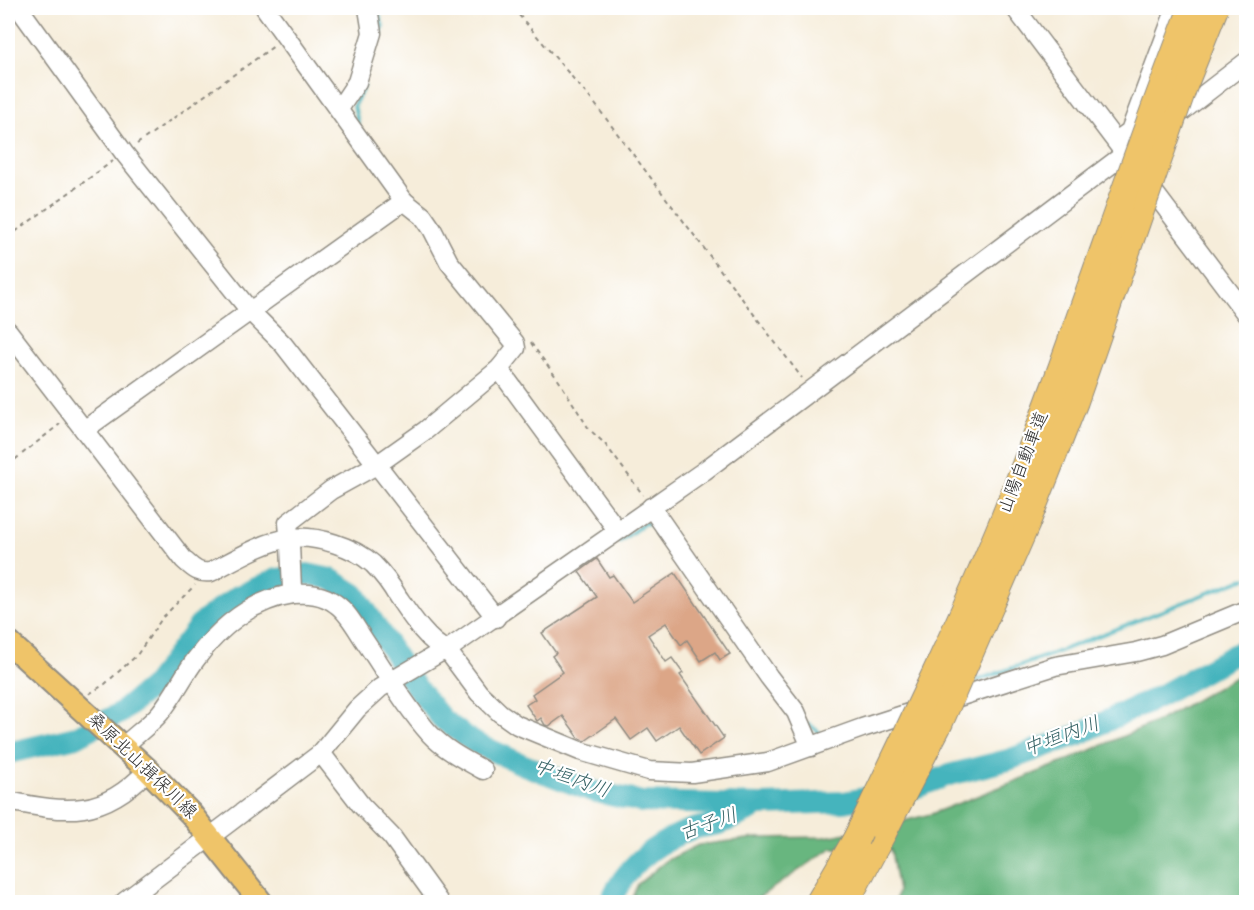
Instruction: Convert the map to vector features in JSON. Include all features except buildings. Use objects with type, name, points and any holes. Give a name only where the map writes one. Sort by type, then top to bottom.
[{"type":"highway","name":"山陽自動車道","points":[[819,903],[856,839],[959,622],[1004,518],[1083,310],[1191,8]]},
{"type":"highway","name":"山陽自動車道","points":[[846,903],[940,722],[1026,525],[1075,401],[1184,86],[1215,8]]},
{"type":"main road","name":"桑原北山揖保川線","points":[[8,642],[148,770],[191,814],[261,903]]},
{"type":"street","points":[[19,8],[124,153],[250,311],[283,344],[496,618]]},
{"type":"street","points":[[265,8],[404,201],[423,216],[449,262],[515,343],[516,348],[499,369],[426,430],[378,464],[331,490],[288,523],[292,591]]},
{"type":"street","points":[[339,109],[357,82],[372,33],[368,8]]},
{"type":"street","points":[[1015,8],[1246,314]]},
{"type":"street","points":[[1121,147],[1136,117],[1176,8]]},
{"type":"street","points":[[124,903],[321,753],[357,709],[380,688],[496,618],[617,530],[704,471],[1121,147],[1159,129],[1246,62]]},
{"type":"street","points":[[1136,117],[1159,129]]},
{"type":"street","points":[[84,430],[404,201]]},
{"type":"street","points":[[8,331],[184,560],[195,570],[204,573],[211,572],[252,551],[308,538],[359,554],[373,564],[388,581],[418,626],[432,638],[479,693],[500,713],[517,725],[580,750],[649,771],[692,773],[768,762],[862,728],[1055,666],[1136,652],[1162,645],[1246,610]]},
{"type":"street","points":[[499,369],[617,530]]},
{"type":"street","points":[[651,507],[768,677],[796,712],[811,747]]},
{"type":"street","points":[[120,745],[160,712],[195,660],[227,625],[258,603],[292,591],[318,595],[338,605],[393,680],[417,718],[441,745],[483,770]]},
{"type":"street","points":[[321,753],[361,805],[392,837],[439,903]]},
{"type":"street","points":[[8,801],[75,810],[92,807],[112,800],[134,785],[148,770]]},
{"type":"path","points":[[513,8],[595,104],[811,390]]},
{"type":"path","points":[[8,237],[286,38]]},
{"type":"path","points":[[516,348],[530,341],[559,381],[589,429],[605,444],[651,507]]},
{"type":"path","points":[[8,465],[72,415]]},
{"type":"path","points":[[77,705],[137,655],[163,617],[200,580],[204,573]]},
{"type":"green space","points":[[1246,671],[1246,902],[895,902],[898,891],[891,850],[832,848],[752,902],[630,902],[638,884],[666,861],[698,845],[756,838],[825,837],[876,828],[931,814],[1064,762],[1160,720]]},
{"type":"waterway","points":[[377,8],[383,27],[380,36]]},
{"type":"waterway","points":[[358,123],[354,105],[364,86]]},
{"type":"waterway","points":[[617,540],[619,542],[645,523],[655,525]]},
{"type":"waterway","name":"中垣内川","points":[[8,753],[76,737],[120,713],[155,684],[202,622],[238,596],[277,579],[307,574],[331,579],[355,594],[413,683],[442,719],[473,742],[524,765],[592,791],[642,802],[763,805],[844,802],[912,789],[949,775],[1008,760],[1077,735],[1162,695],[1246,648]]},
{"type":"waterway","points":[[967,684],[1047,656],[1246,578]]},
{"type":"waterway","points":[[809,724],[821,734]]},
{"type":"waterway","name":"古子川","points":[[610,902],[632,868],[662,843],[691,829],[719,824],[753,809]]}]
